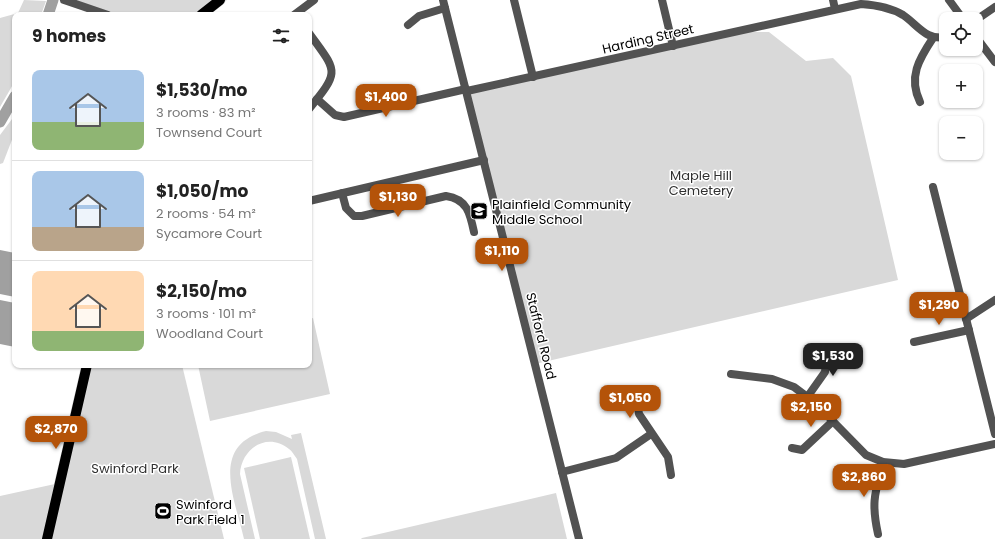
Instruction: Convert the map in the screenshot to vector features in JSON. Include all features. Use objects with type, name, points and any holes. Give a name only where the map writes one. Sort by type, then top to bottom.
[{"type":"main road","points":[[205,12],[220,0]]},
{"type":"main road","points":[[47,539],[86,368]]},
{"type":"street","points":[[64,0],[99,12]]},
{"type":"street","points":[[299,12],[314,0]]},
{"type":"street","points":[[514,0],[533,77]]},
{"type":"street","points":[[662,0],[673,46]]},
{"type":"street","points":[[833,0],[835,9]]},
{"type":"street","points":[[949,0],[958,12]]},
{"type":"street","points":[[408,25],[419,16],[444,4]]},
{"type":"street","name":"Stafford Road","points":[[444,4],[579,539]]},
{"type":"street","name":"Harding Street","points":[[318,99],[335,115],[344,117],[533,77],[861,4],[884,7],[903,15],[924,33],[933,38]]},
{"type":"street","points":[[983,16],[995,8]]},
{"type":"street","points":[[312,37],[326,56],[332,72],[330,82],[312,106]]},
{"type":"street","points":[[920,102],[915,88],[915,72],[920,57],[933,38],[939,38]]},
{"type":"street","points":[[983,46],[995,62]]},
{"type":"street","points":[[312,200],[484,160]]},
{"type":"street","points":[[933,187],[995,434]]},
{"type":"street","points":[[342,194],[346,208],[354,216],[362,216],[446,196],[455,198],[464,204],[470,217],[474,232]]},
{"type":"street","points":[[966,319],[995,300]]},
{"type":"street","points":[[914,342],[969,330]]},
{"type":"street","points":[[808,396],[825,372],[827,347]]},
{"type":"street","points":[[731,374],[772,379],[794,387],[808,396],[866,455],[883,462],[904,464],[995,444]]},
{"type":"street","points":[[636,395],[639,414],[651,434],[668,457],[671,475]]},
{"type":"street","points":[[792,448],[802,450],[833,421]]},
{"type":"street","points":[[562,472],[616,458],[651,434]]},
{"type":"street","points":[[878,534],[873,503],[883,462]]},
{"type":"green space","points":[[24,0],[46,1],[42,12],[18,12]]},
{"type":"green space","points":[[63,0],[227,0],[210,12],[96,12]]},
{"type":"green space","points":[[12,15],[12,86],[0,107],[0,18]]},
{"type":"green space","name":"Maple Hill Cemetery","points":[[730,32],[769,32],[806,61],[833,58],[851,76],[898,280],[535,364],[467,91]]},
{"type":"green space","points":[[12,119],[12,140],[3,163],[0,164],[0,135]]},
{"type":"green space","points":[[312,318],[330,394],[210,421],[199,368],[312,368]]},
{"type":"green space","name":"Swinford Park","points":[[86,368],[183,368],[224,539],[47,539]]},
{"type":"green space","points":[[266,431],[276,432],[292,439],[291,435],[301,433],[326,539],[315,539],[297,459],[289,449],[281,444],[264,442],[250,450],[241,465],[240,474],[255,539],[244,539],[232,491],[230,475],[232,461],[237,448],[248,438]]},
{"type":"green space","points":[[291,457],[310,539],[260,539],[244,468]]},
{"type":"green space","points":[[55,484],[43,539],[0,539],[0,496]]},
{"type":"green space","points":[[556,493],[567,539],[361,539],[362,538]]},
{"type":"shaded area","points":[[0,250],[12,252],[12,296],[0,294]]},
{"type":"shaded area","points":[[0,300],[12,302],[12,346],[0,344]]},
{"type":"waterway","points":[[49,12],[53,0]]},
{"type":"waterway","points":[[0,122],[12,101]]},
{"type":"place","name":"Plainfield Community Middle School","points":[[479,211]]},
{"type":"place","name":"Swinford Park Field 1","points":[[163,511]]}]
